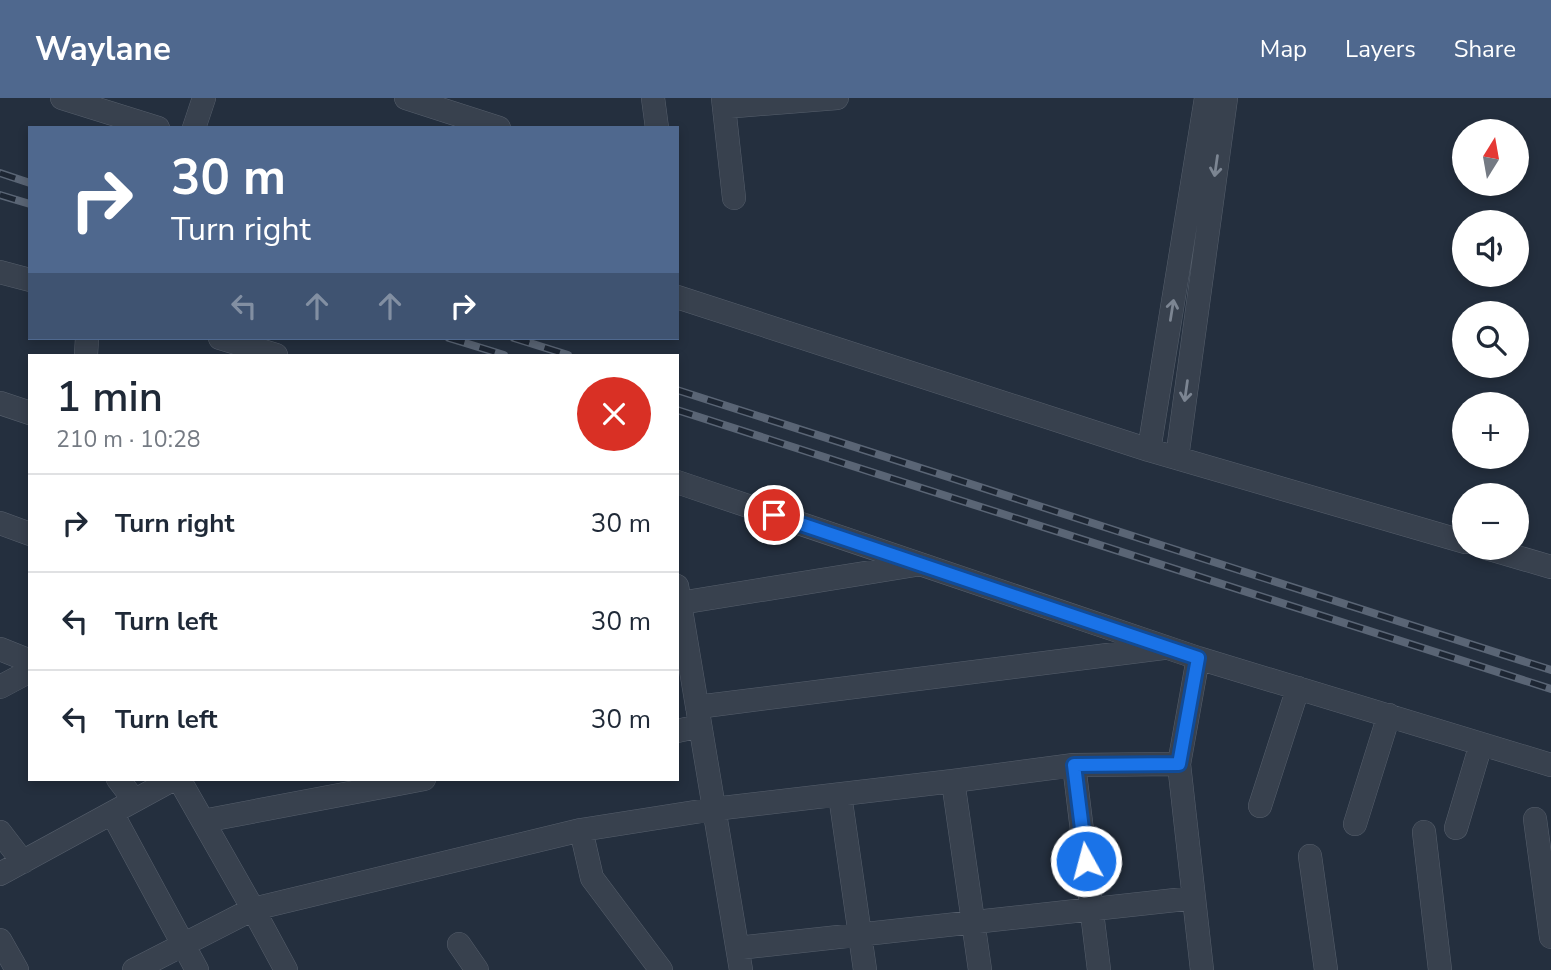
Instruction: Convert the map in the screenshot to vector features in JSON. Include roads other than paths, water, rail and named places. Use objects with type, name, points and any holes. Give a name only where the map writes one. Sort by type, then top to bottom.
[{"type":"street","points":[[62,98],[148,126]]},
{"type":"street","points":[[195,126],[204,98]]},
{"type":"street","points":[[406,98],[441,112],[492,126]]},
{"type":"street","points":[[653,98],[657,126]]},
{"type":"street","points":[[734,198],[723,102],[837,98]]},
{"type":"street","points":[[1149,450],[1206,98]]},
{"type":"street","points":[[1177,458],[1226,98]]},
{"type":"street","points":[[0,272],[28,279]]},
{"type":"street","points":[[679,297],[1149,450],[1452,537]]},
{"type":"street","points":[[227,340],[273,354]]},
{"type":"street","points":[[0,403],[28,412]]},
{"type":"street","points":[[679,483],[1198,658],[1551,765]]},
{"type":"street","points":[[0,523],[28,533]]},
{"type":"street","points":[[1527,560],[1551,567]]},
{"type":"street","points":[[919,564],[679,595],[681,637],[699,716],[740,959],[860,935],[1194,898]]},
{"type":"street","points":[[679,730],[699,716],[1168,648]]},
{"type":"street","points":[[0,649],[28,660]]},
{"type":"street","points":[[1198,658],[1179,764],[1202,970]]},
{"type":"street","points":[[0,687],[28,672]]},
{"type":"street","points":[[1260,806],[1298,688]]},
{"type":"street","points":[[1355,824],[1389,715]]},
{"type":"street","points":[[1456,828],[1481,744]]},
{"type":"street","points":[[134,970],[253,909],[580,830],[714,809],[1074,765],[1179,764]]},
{"type":"street","points":[[1074,765],[1100,970]]},
{"type":"street","points":[[120,781],[134,800]]},
{"type":"street","points":[[0,874],[169,781]]},
{"type":"street","points":[[180,781],[286,970]]},
{"type":"street","points":[[203,821],[413,781]]},
{"type":"street","points":[[953,781],[981,970]]},
{"type":"street","points":[[841,795],[865,970]]},
{"type":"street","points":[[111,813],[197,970]]},
{"type":"street","points":[[1535,819],[1551,937]]},
{"type":"street","points":[[580,830],[592,878],[661,970]]},
{"type":"street","points":[[0,832],[23,862]]},
{"type":"street","points":[[1424,832],[1440,970]]},
{"type":"street","points":[[1310,856],[1326,970]]},
{"type":"street","points":[[0,940],[17,970]]},
{"type":"street","points":[[459,944],[477,970]]},
{"type":"railway","points":[[0,173],[28,182]]},
{"type":"railway","points":[[0,195],[28,203]]},
{"type":"railway","points":[[455,340],[501,354]]},
{"type":"railway","points":[[520,340],[565,354]]},
{"type":"railway","points":[[679,391],[1551,670]]},
{"type":"railway","points":[[679,411],[1551,689]]}]
